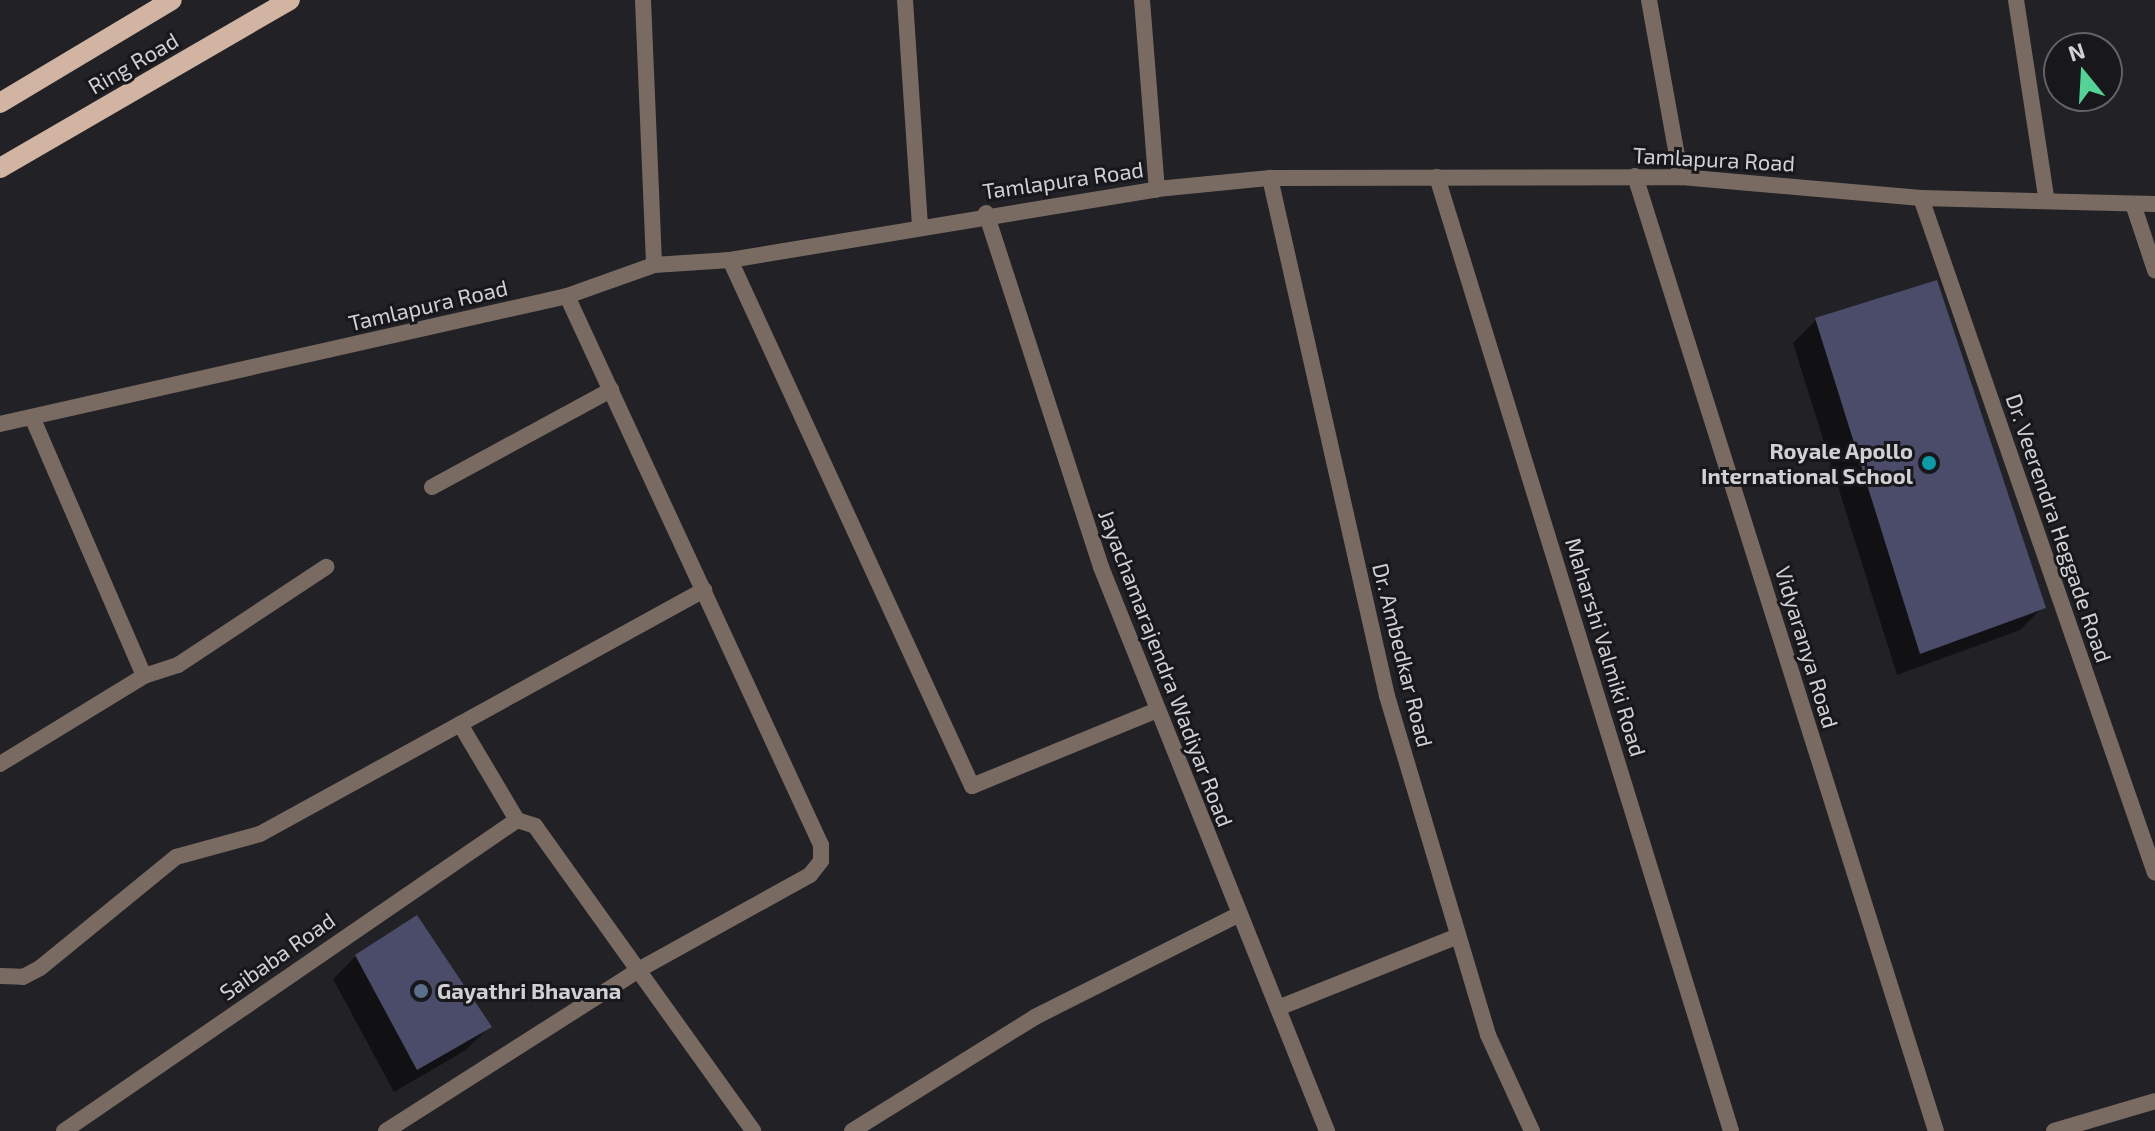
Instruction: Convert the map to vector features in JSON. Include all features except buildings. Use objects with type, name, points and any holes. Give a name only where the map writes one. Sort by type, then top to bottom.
[{"type":"main road","name":"Ring Road","points":[[0,103],[172,0]]},
{"type":"main road","name":"Ring Road","points":[[0,168],[290,0]]},
{"type":"street","points":[[643,0],[654,265]]},
{"type":"street","points":[[905,0],[920,225]]},
{"type":"street","points":[[1142,0],[1157,189]]},
{"type":"street","points":[[1649,0],[1681,177]]},
{"type":"street","points":[[2016,0],[2046,196]]},
{"type":"street","name":"Tamlapura Road","points":[[0,424],[567,296],[654,265],[730,260],[986,213],[1157,189],[1270,178],[1635,176],[1681,177],[1921,198],[2046,196],[2155,204]]},
{"type":"street","name":"Vidyaranya Road","points":[[1635,176],[1936,1131]]},
{"type":"street","name":"Maharshi Valmiki Road","points":[[1437,177],[1731,1131]]},
{"type":"street","name":"Dr. Ambedkar Road","points":[[1270,178],[1387,696],[1488,1035],[1532,1131]]},
{"type":"street","name":"Dr. Veerendra Heggade Road","points":[[1921,198],[2155,873]]},
{"type":"street","points":[[2133,204],[2155,270]]},
{"type":"street","name":"Jayachamarajendra Wadiyar Road","points":[[986,213],[1101,567],[1236,916],[1278,1008],[1327,1131]]},
{"type":"street","points":[[730,260],[972,786],[1157,710]]},
{"type":"street","points":[[386,1131],[642,968],[810,875],[821,861],[821,845],[567,296]]},
{"type":"street","points":[[432,487],[611,390]]},
{"type":"street","points":[[32,417],[144,676]]},
{"type":"street","points":[[0,764],[144,676],[178,665],[326,567]]},
{"type":"street","points":[[0,976],[23,977],[40,968],[176,857],[260,834],[704,590]]},
{"type":"street","points":[[460,724],[517,820],[535,826],[642,968],[753,1131]]},
{"type":"street","name":"Saibaba Road","points":[[64,1131],[517,820]]},
{"type":"street","points":[[852,1131],[1035,1017],[1236,916]]},
{"type":"street","points":[[1278,1008],[1458,936]]},
{"type":"street","points":[[2054,1131],[2155,1101]]},
{"type":"place","name":"Royale Apollo International School","points":[[1929,463]]},
{"type":"place","name":"Gayathri Bhavana","points":[[421,991]]}]
